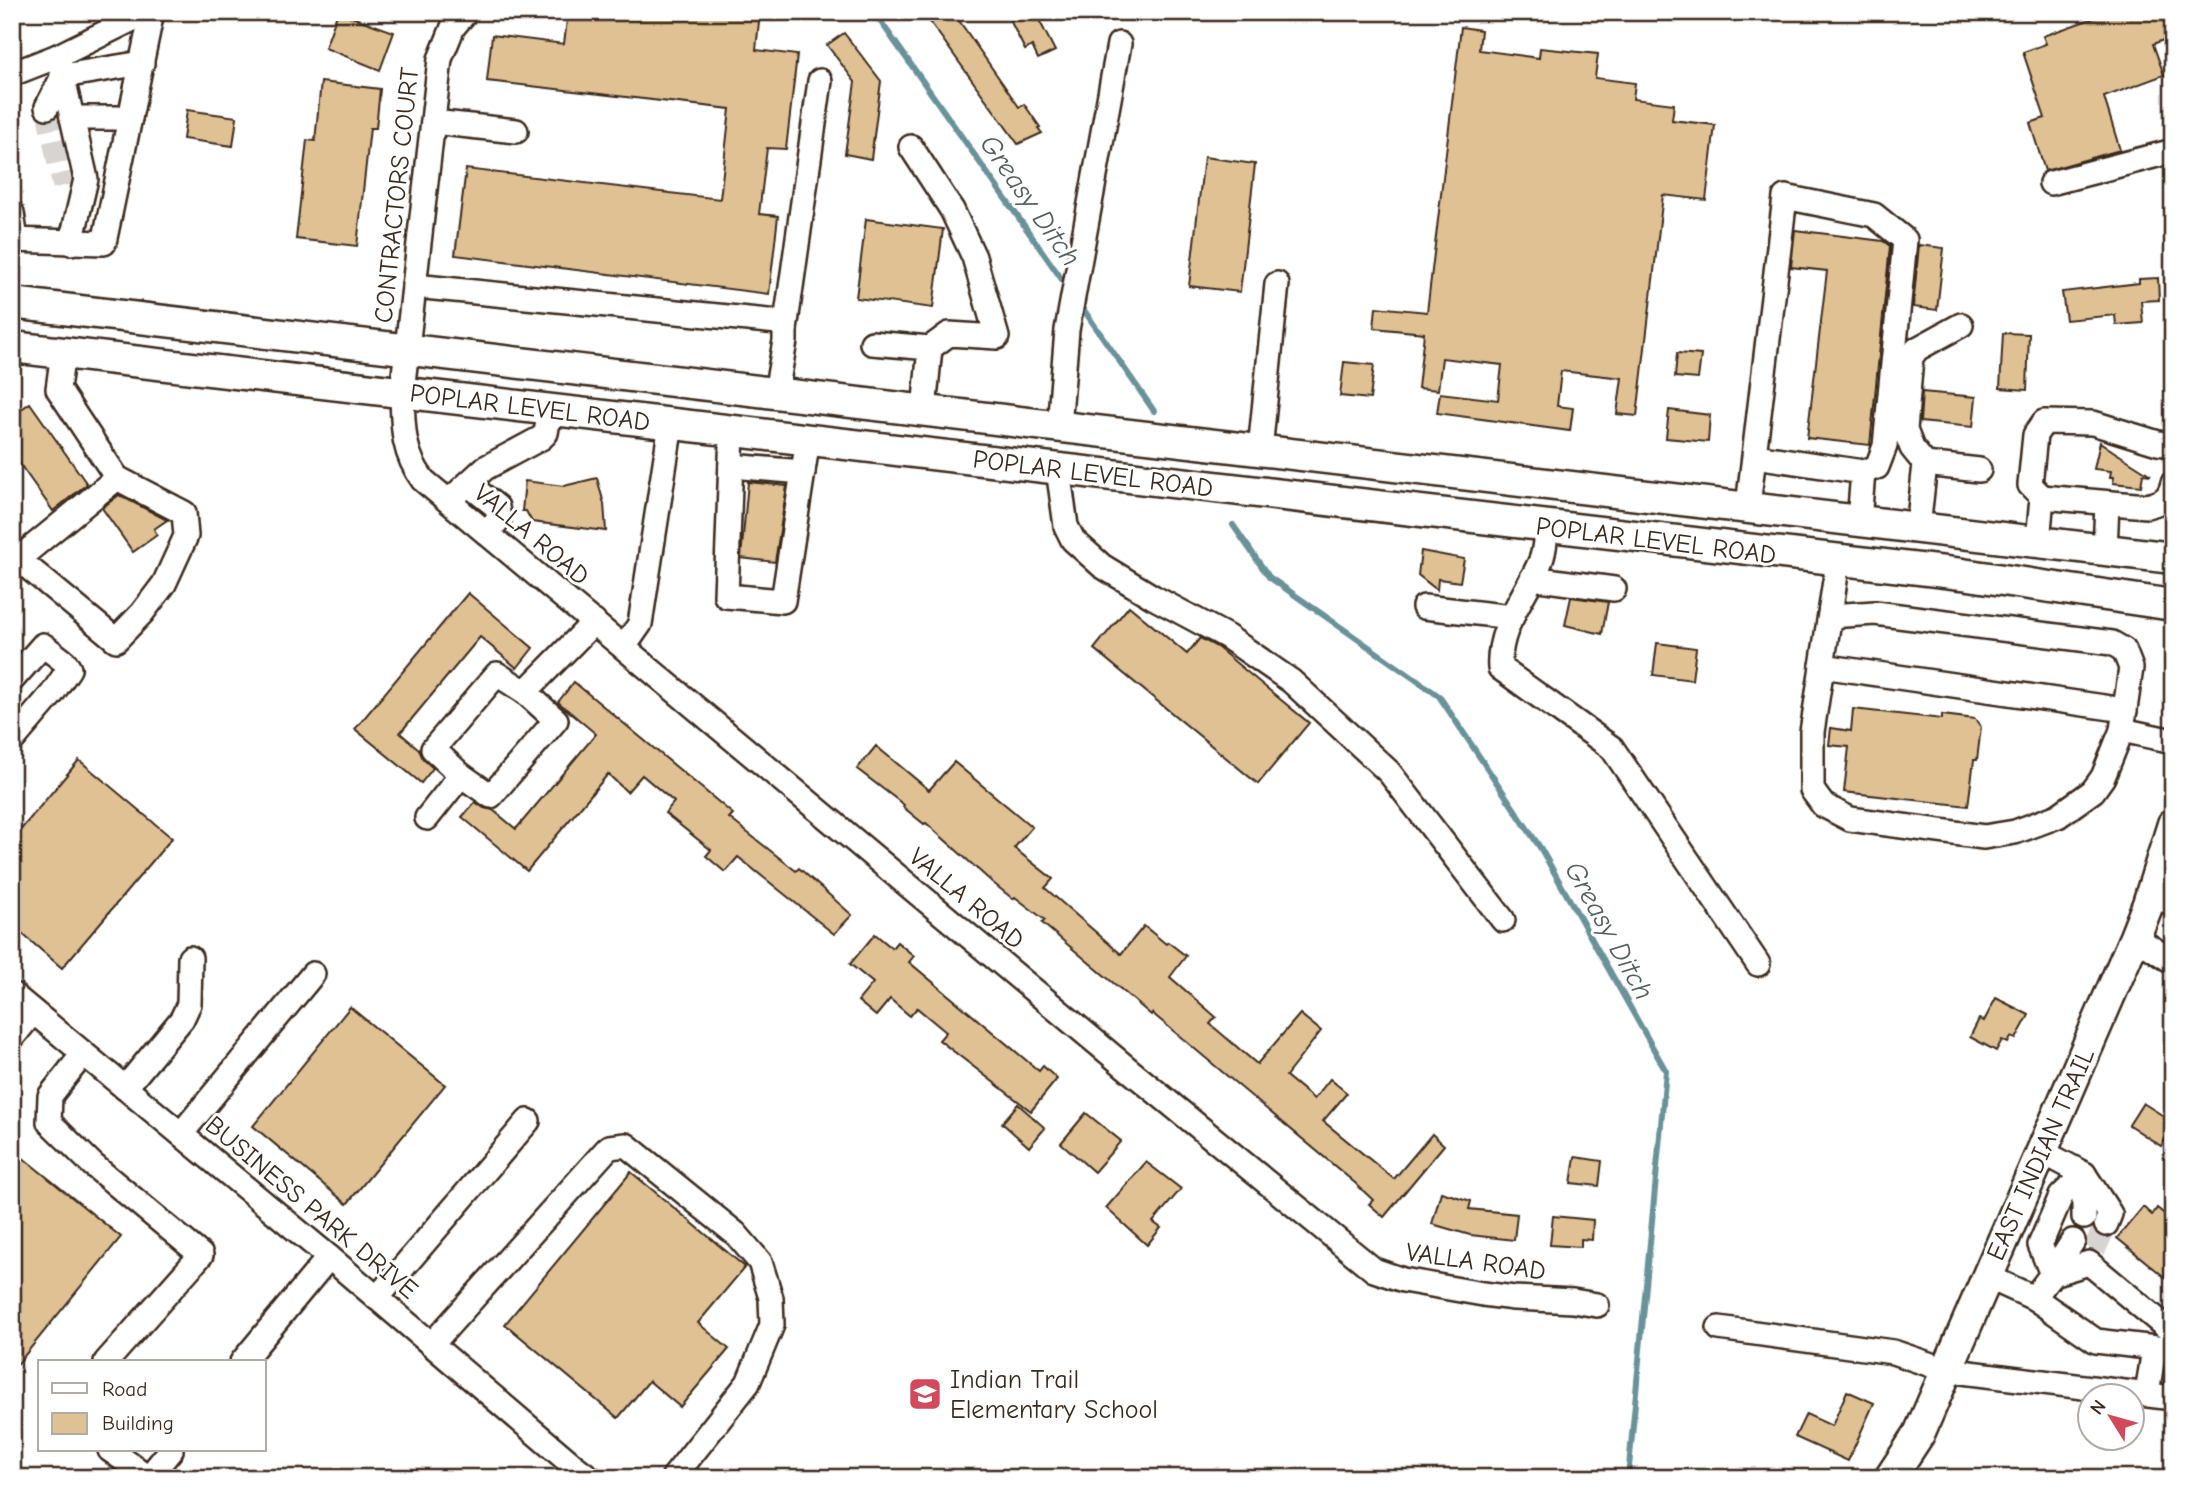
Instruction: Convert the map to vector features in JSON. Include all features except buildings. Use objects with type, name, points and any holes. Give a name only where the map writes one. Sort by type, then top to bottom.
[{"type":"main road","name":"POPLAR LEVEL ROAD","points":[[12,303],[2173,558]]},
{"type":"main road","name":"POPLAR LEVEL ROAD","points":[[12,347],[1962,574],[2173,605]]},
{"type":"main road","name":"EAST INDIAN TRAIL","points":[[1890,1478],[1919,1434],[2135,937],[2162,899],[2173,824]]},
{"type":"street","points":[[47,107],[61,66],[147,12]]},
{"type":"street","points":[[12,213],[14,240],[104,243],[152,12]]},
{"type":"street","name":"CONTRACTORS COURT","points":[[402,392],[440,59],[453,27],[466,12]]},
{"type":"street","points":[[1059,427],[1068,321],[1119,44]]},
{"type":"street","points":[[12,74],[61,66],[142,63]]},
{"type":"street","points":[[61,66],[86,179],[71,243]]},
{"type":"street","points":[[776,393],[820,82]]},
{"type":"street","points":[[72,118],[130,118]]},
{"type":"street","points":[[433,122],[516,131]]},
{"type":"street","points":[[872,343],[930,348],[949,334],[997,337],[976,261],[952,210],[911,147]]},
{"type":"street","points":[[2051,183],[2173,151]]},
{"type":"street","points":[[86,179],[118,175]]},
{"type":"street","points":[[64,186],[79,208]]},
{"type":"street","points":[[1748,506],[1784,197],[1874,215],[1905,240],[1885,446],[1877,467],[1863,472],[1755,456]]},
{"type":"street","points":[[1260,450],[1277,284]]},
{"type":"street","points":[[414,286],[778,322],[785,330]]},
{"type":"street","points":[[1961,325],[1917,349],[1911,356],[1905,430],[1912,448],[1925,464],[1979,470]]},
{"type":"street","points":[[923,410],[930,348]]},
{"type":"street","points":[[63,352],[58,389],[117,478],[184,513],[186,536],[164,584],[142,613],[116,640],[15,557],[117,478]]},
{"type":"street","name":"VALLA ROAD","points":[[402,392],[407,452],[412,465],[424,480],[1128,1069],[1374,1270],[1403,1280],[1482,1294],[1597,1305]]},
{"type":"street","points":[[449,501],[485,468],[541,438],[546,433],[550,410]]},
{"type":"street","points":[[2173,445],[2093,423],[2044,422],[2035,435],[2030,485],[2042,497],[2147,506],[2161,503],[2170,495],[2173,483]]},
{"type":"street","points":[[624,647],[640,624],[671,424]]},
{"type":"street","points":[[732,431],[726,596],[783,601],[808,439]]},
{"type":"street","points":[[1918,528],[1925,464]]},
{"type":"street","points":[[731,466],[803,472]]},
{"type":"street","points":[[1058,469],[1066,526],[1073,540],[1102,566],[1226,636],[1291,681],[1388,772],[1503,920]]},
{"type":"street","points":[[1859,521],[1863,472]]},
{"type":"street","points":[[468,484],[496,507],[499,519],[487,533]]},
{"type":"street","points":[[2038,542],[2042,497]]},
{"type":"street","points":[[2105,550],[2107,503]]},
{"type":"street","points":[[1547,527],[1543,558],[1512,617],[1499,651],[1500,668],[1612,748],[1758,964]]},
{"type":"street","points":[[1830,616],[1875,613],[2112,643],[2124,650],[2131,668],[2123,720],[2103,777],[2092,791],[2058,816],[2015,832],[1984,837],[1850,818],[1823,805],[1812,790],[1812,732],[1838,561]]},
{"type":"street","points":[[1532,578],[1614,589]]},
{"type":"street","points":[[1424,607],[1512,617]]},
{"type":"street","points":[[525,692],[594,622]]},
{"type":"street","points":[[12,680],[43,645],[65,662],[68,669],[52,694],[12,741]]},
{"type":"street","points":[[1822,666],[2123,720],[2173,741]]},
{"type":"street","points":[[497,674],[525,692],[556,720],[491,796],[461,775],[433,749],[497,674]]},
{"type":"street","points":[[427,818],[461,775]]},
{"type":"street","points":[[2135,937],[2173,962]]},
{"type":"street","points":[[125,1088],[182,1019],[189,1004],[190,958]]},
{"type":"street","points":[[181,1134],[313,974]]},
{"type":"street","name":"BUSINESS PARK DRIVE","points":[[12,995],[329,1257],[582,1472]]},
{"type":"street","points":[[12,1038],[33,1012]]},
{"type":"street","points":[[83,1054],[50,1096],[49,1122],[93,1166],[201,1255],[108,1360]]},
{"type":"street","points":[[377,1298],[528,1121]]},
{"type":"street","points":[[432,1344],[609,1147],[626,1145],[736,1234],[760,1262],[771,1298],[772,1325],[748,1383],[673,1478]]},
{"type":"street","points":[[2041,1151],[2084,1174],[2110,1214],[2106,1224]]},
{"type":"street","points":[[2084,1174],[2084,1217]]},
{"type":"street","points":[[2052,1274],[2040,1245],[2061,1196],[2084,1174]]},
{"type":"street","points":[[2034,1298],[2052,1274],[2085,1252],[2173,1333]]},
{"type":"street","points":[[244,1360],[329,1257]]},
{"type":"street","points":[[1986,1276],[2034,1298],[2096,1341],[2163,1350],[2147,1394]]},
{"type":"street","points":[[1719,1328],[1893,1352],[1946,1370],[2173,1398]]},
{"type":"street","points":[[113,1452],[148,1477],[169,1452]]},
{"type":"waterway","name":"Greasy Ditch","points":[[874,12],[1068,288]]},
{"type":"waterway","name":"Greasy Ditch","points":[[1079,303],[1154,411]]},
{"type":"waterway","name":"Greasy Ditch","points":[[1233,525],[1269,577],[1439,696],[1541,849],[1666,1071],[1628,1478]]},
{"type":"tunnel","points":[[47,107],[64,186]]},
{"type":"tunnel","points":[[2094,1250],[2106,1224]]},
{"type":"place","name":"Indian Trail Elementary School","points":[[925,1394]]}]
